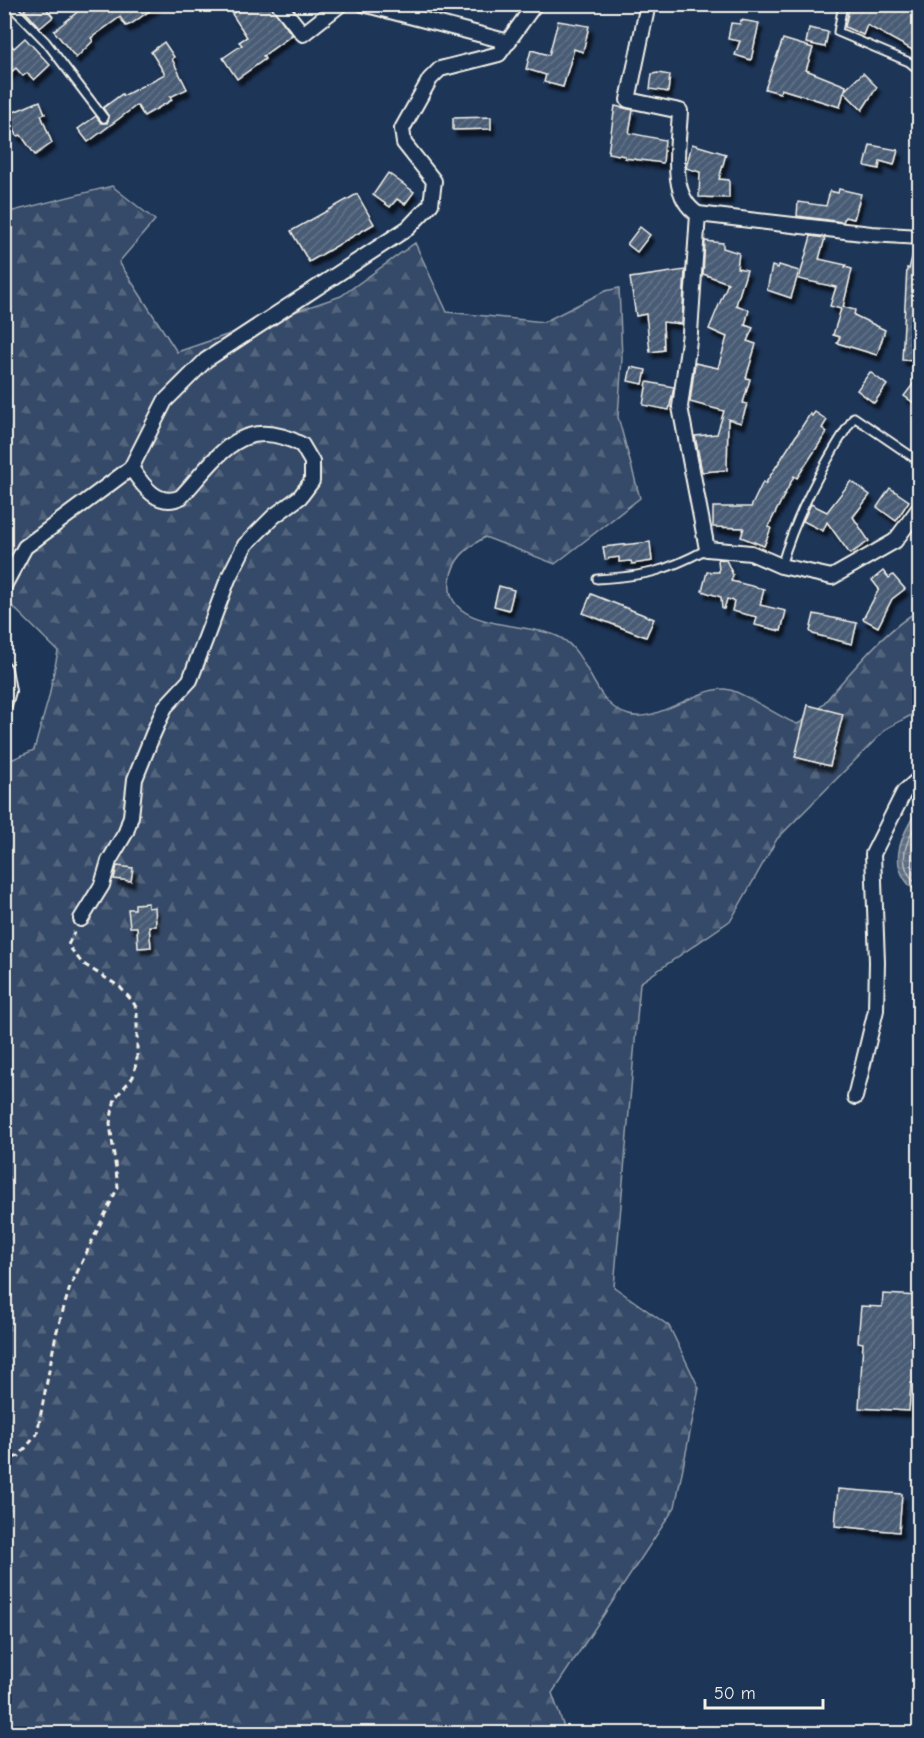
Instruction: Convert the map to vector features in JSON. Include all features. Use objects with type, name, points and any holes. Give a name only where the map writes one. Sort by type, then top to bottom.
[{"type":"street","points":[[279,4],[303,34],[341,4]]},
{"type":"street","points":[[363,4],[509,42]]},
{"type":"street","points":[[4,586],[25,547],[131,468],[165,401],[206,360],[408,228],[431,204],[434,181],[404,143],[402,129],[430,79],[440,69],[499,54],[535,4]]},
{"type":"street","points":[[648,4],[628,100],[680,111],[678,185],[688,208],[698,214],[871,234],[920,237]]},
{"type":"street","points":[[698,214],[690,333],[680,407],[707,549],[751,553],[781,566],[832,577],[895,541],[920,507]]},
{"type":"street","points":[[81,919],[102,885],[110,861],[126,832],[131,816],[135,779],[153,734],[165,707],[190,680],[228,579],[245,545],[274,516],[300,497],[312,481],[313,471],[312,462],[302,445],[267,434],[246,435],[231,443],[181,497],[171,502],[159,500],[131,468]]},
{"type":"street","points":[[4,669],[8,690],[4,705]]},
{"type":"street","points":[[855,1097],[876,1010],[873,854],[904,792],[920,778]]},
{"type":"lane","points":[[9,4],[46,42],[104,118]]},
{"type":"lane","points":[[843,4],[838,32],[909,62],[920,71]]},
{"type":"lane","points":[[781,566],[791,532],[824,463],[854,417],[920,462]]},
{"type":"lane","points":[[597,579],[638,576],[672,568],[707,549]]},
{"type":"path","points":[[4,1461],[19,1456],[37,1434],[56,1334],[70,1287],[118,1187],[110,1124],[115,1098],[133,1077],[137,1059],[137,1009],[133,1002],[120,987],[82,963],[68,945],[81,919]]},
{"type":"green space","points":[[112,186],[155,220],[119,262],[177,352],[341,296],[415,243],[447,312],[544,322],[605,291],[619,288],[622,358],[618,417],[640,498],[555,564],[485,537],[472,545],[457,560],[450,581],[452,597],[461,609],[475,617],[561,638],[579,656],[599,691],[617,710],[629,715],[651,714],[701,694],[724,689],[739,693],[797,724],[821,706],[887,634],[919,610],[919,711],[887,728],[777,839],[731,920],[640,983],[614,1287],[669,1326],[699,1388],[675,1507],[552,1693],[566,1733],[5,1733],[4,763],[34,750],[49,697],[58,651],[5,599],[5,213]]},
{"type":"water","points":[[919,806],[919,894],[908,884],[902,874],[899,852],[901,841]]},
{"type":"building","points":[[30,4],[43,4],[53,17],[40,28],[24,10]]},
{"type":"building","points":[[87,4],[159,4],[126,26],[120,17],[91,38],[93,41],[76,58],[54,31]]},
{"type":"building","points":[[246,4],[270,4],[292,35],[263,56],[265,59],[237,79],[223,58],[242,45],[239,42],[247,37],[232,14]]},
{"type":"building","points":[[850,4],[920,4],[920,54],[867,25],[863,35],[845,27]]},
{"type":"building","points":[[741,20],[759,23],[751,60],[735,55],[740,41],[728,39],[731,23],[740,24]]},
{"type":"building","points":[[558,21],[589,26],[583,52],[574,49],[563,87],[544,82],[546,75],[526,69],[531,50],[549,55]]},
{"type":"building","points":[[809,28],[828,32],[825,47],[806,43]]},
{"type":"building","points":[[4,38],[14,48],[25,38],[50,65],[34,80],[27,73],[23,76],[16,68],[4,78]]},
{"type":"building","points":[[783,39],[813,48],[806,70],[846,86],[845,90],[863,73],[877,87],[862,110],[844,92],[840,107],[781,89],[780,93],[765,89]]},
{"type":"building","points":[[164,42],[174,57],[172,59],[187,89],[170,97],[172,100],[144,116],[137,105],[88,142],[78,129],[96,116],[101,123],[107,123],[109,117],[103,108],[122,94],[123,96],[165,74],[151,52]]},
{"type":"building","points":[[652,74],[670,75],[668,92],[650,89]]},
{"type":"building","points":[[40,101],[45,114],[41,115],[52,143],[35,155],[21,135],[17,136],[9,114]]},
{"type":"building","points":[[615,106],[633,110],[629,133],[665,140],[663,163],[625,158],[625,156],[608,153]]},
{"type":"building","points":[[491,117],[491,129],[453,130],[453,118]]},
{"type":"building","points":[[692,144],[726,154],[719,179],[729,180],[729,198],[699,197],[700,172],[686,168]]},
{"type":"building","points":[[870,145],[898,150],[894,165],[880,161],[879,169],[865,166]]},
{"type":"building","points":[[388,173],[414,192],[405,204],[397,199],[390,207],[373,195]]},
{"type":"building","points":[[839,189],[861,194],[854,219],[845,217],[843,222],[797,216],[798,202],[826,206],[830,191],[838,193]]},
{"type":"building","points":[[357,194],[374,224],[309,262],[291,231]]},
{"type":"building","points":[[640,227],[650,235],[637,252],[627,244]]},
{"type":"building","points":[[811,236],[825,238],[819,259],[846,265],[845,267],[852,269],[843,307],[855,310],[854,315],[885,330],[877,355],[837,343],[840,337],[833,335],[841,309],[830,306],[836,287],[799,279]]},
{"type":"building","points":[[705,241],[723,243],[723,248],[739,253],[737,268],[747,270],[736,305],[749,310],[745,325],[753,328],[747,341],[756,344],[746,378],[750,379],[743,403],[747,404],[741,423],[728,419],[727,470],[702,472],[695,436],[717,434],[724,411],[690,402],[695,363],[718,368],[727,337],[709,329],[728,283],[703,274]]},
{"type":"building","points":[[915,246],[920,247],[920,309],[912,335],[920,335],[920,361],[902,360],[907,268],[909,269]]},
{"type":"building","points":[[779,265],[799,271],[791,298],[767,290],[772,266],[778,268]]},
{"type":"building","points":[[685,270],[682,324],[663,322],[664,350],[650,352],[646,314],[636,316],[630,278]]},
{"type":"building","points":[[631,367],[646,370],[643,384],[628,381]]},
{"type":"building","points":[[870,372],[887,385],[874,403],[857,390]]},
{"type":"building","points":[[920,375],[920,407],[904,396]]},
{"type":"building","points":[[647,382],[674,387],[669,410],[643,405]]},
{"type":"building","points":[[815,412],[827,420],[822,428],[827,432],[797,478],[794,476],[768,527],[771,528],[764,546],[741,537],[744,528],[713,527],[713,507],[751,507],[763,482],[765,484],[810,414],[812,416]]},
{"type":"building","points":[[851,481],[870,495],[853,517],[869,541],[850,554],[827,522],[823,531],[803,521],[811,504],[827,512]]},
{"type":"building","points":[[890,488],[909,501],[896,521],[877,507]]},
{"type":"building","points":[[650,542],[652,561],[632,564],[631,561],[619,562],[619,557],[605,559],[603,547]]},
{"type":"building","points":[[718,559],[726,560],[733,575],[731,581],[764,589],[760,605],[786,611],[781,631],[755,625],[757,617],[732,611],[734,601],[727,599],[722,609],[721,597],[702,591],[707,572],[719,572]]},
{"type":"building","points":[[883,571],[889,578],[893,575],[905,589],[892,599],[878,627],[863,619],[879,589],[872,580]]},
{"type":"building","points":[[499,586],[514,590],[509,610],[494,606]]},
{"type":"building","points":[[591,594],[654,619],[646,637],[583,613]]},
{"type":"building","points":[[814,614],[857,623],[852,644],[813,634],[810,631]]},
{"type":"building","points":[[808,705],[843,714],[830,766],[795,757]]},
{"type":"building","points":[[117,866],[133,868],[131,881],[114,879]]},
{"type":"building","points":[[148,903],[148,908],[155,907],[156,926],[149,926],[151,947],[138,948],[137,927],[130,927],[128,909],[135,909],[135,904]]},
{"type":"building","points":[[883,1294],[920,1296],[920,1380],[911,1383],[909,1411],[859,1408],[863,1343],[858,1342],[861,1306],[882,1307]]},
{"type":"building","points":[[838,1489],[902,1494],[899,1532],[835,1526]]}]
